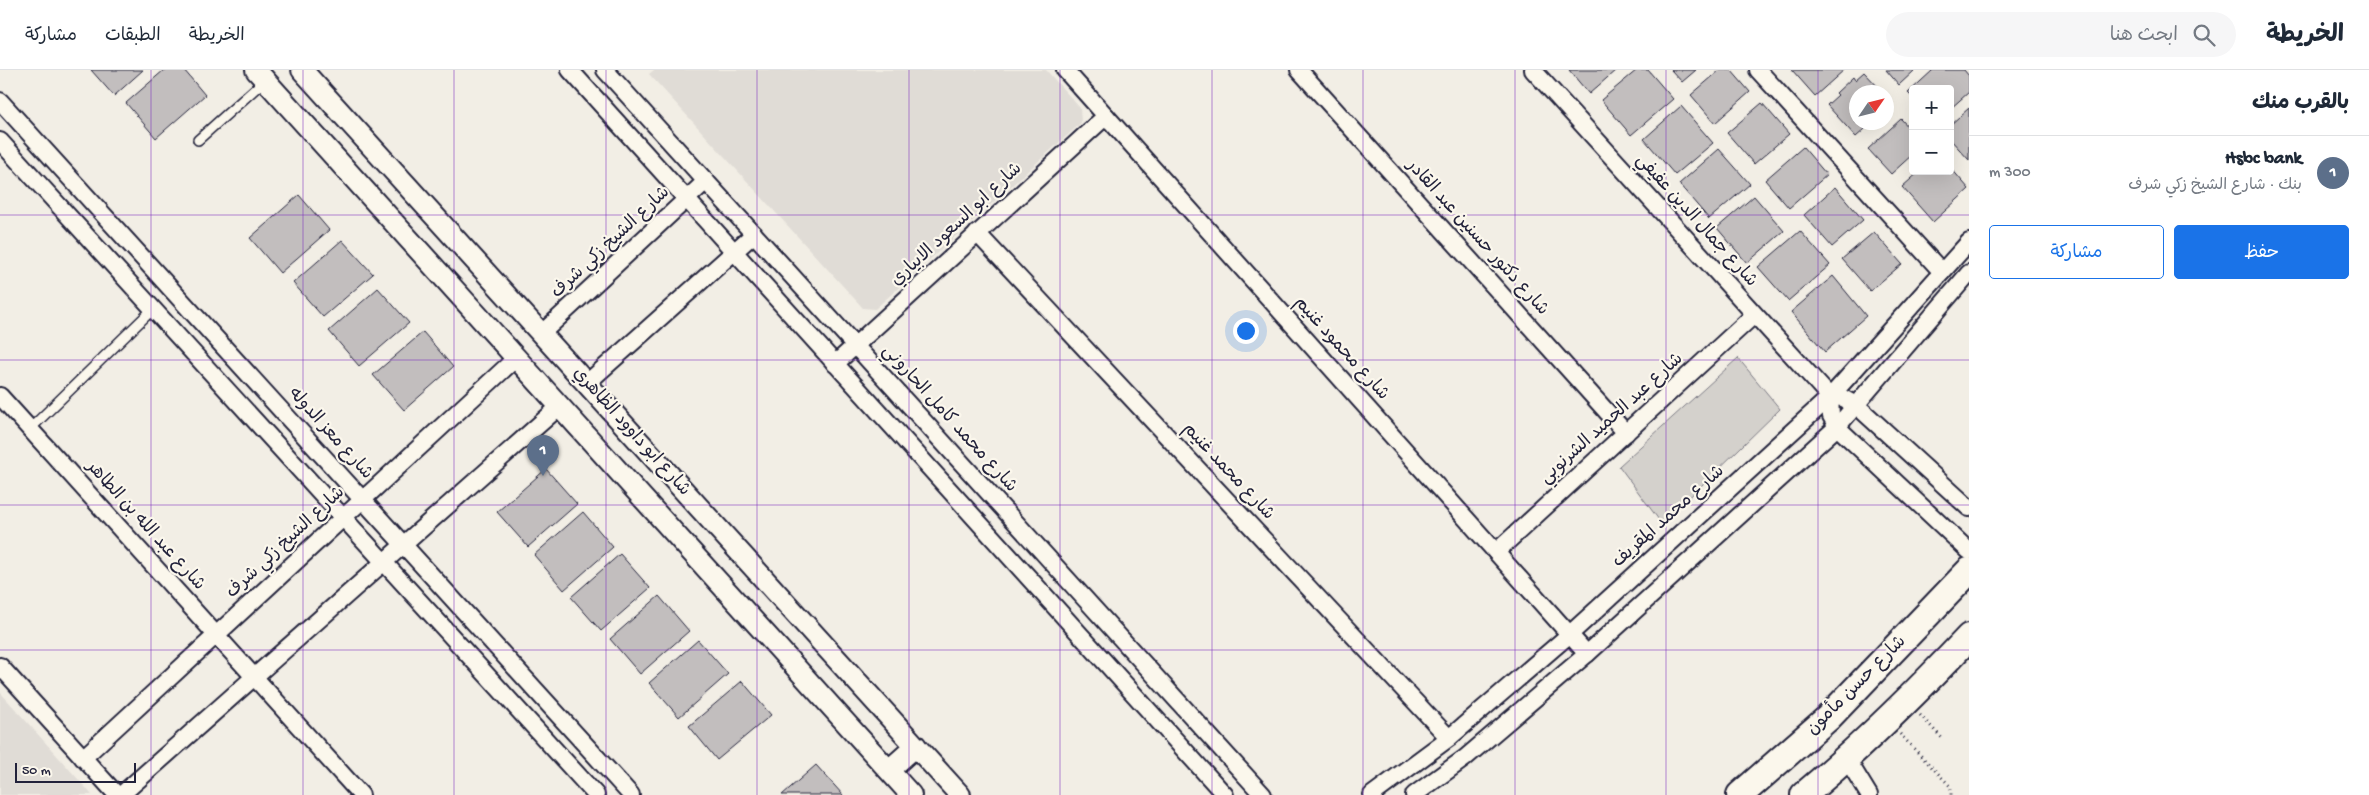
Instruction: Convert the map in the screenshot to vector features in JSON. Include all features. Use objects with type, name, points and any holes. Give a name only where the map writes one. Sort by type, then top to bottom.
[{"type":"main road","name":"شارع حسن مأمون","points":[[1740,795],[1828,718],[1969,571]]},
{"type":"main road","points":[[1804,795],[1847,759],[1908,701],[1969,637]]},
{"type":"street","name":"شارع ابو داوود الظاهري","points":[[302,70],[960,795]]},
{"type":"street","points":[[570,70],[1225,795]]},
{"type":"street","points":[[582,84],[597,70]]},
{"type":"street","name":"شارع محمد كامل الحاروني","points":[[605,70],[1263,795]]},
{"type":"street","name":"شارع محمود غنيم","points":[[1064,70],[1587,654]]},
{"type":"street","name":"شارع دكتور حسنين عبد القادر","points":[[1299,70],[1626,433]]},
{"type":"street","name":"شارع جمال الدين عفيفي","points":[[1533,70],[1830,397]]},
{"type":"street","points":[[1758,70],[1942,272]]},
{"type":"street","name":"شارع ابو داوود الظاهري","points":[[260,75],[912,795]]},
{"type":"street","name":"شارع معز الدوله","points":[[0,101],[631,795]]},
{"type":"street","name":"شارع ابو السعود الابياري","points":[[835,364],[1106,116]]},
{"type":"street","points":[[0,141],[596,795]]},
{"type":"street","name":"شارع الشيخ زكي شرف","points":[[542,333],[706,181]]},
{"type":"street","points":[[587,383],[754,234]]},
{"type":"street","name":"شارع محمد غنيم","points":[[977,234],[1449,738]]},
{"type":"street","name":"شارع محمد المقريف","points":[[1372,795],[1449,738],[1570,634],[1830,397],[1969,242]]},
{"type":"street","points":[[1414,795],[1465,758],[1587,654],[1837,426],[1969,273]]},
{"type":"street","name":"شارع عبد الحميد الشرنوبي","points":[[1496,552],[1754,315]]},
{"type":"street","name":"شارع الشيخ زكي شرف","points":[[84,758],[516,358]]},
{"type":"street","name":"شارع عبد الله بن الطاهر","points":[[0,396],[361,795]]},
{"type":"street","points":[[1969,508],[1856,405],[1843,398],[1830,397],[1830,410],[1837,426],[1969,551]]},
{"type":"street","points":[[121,795],[560,406]]},
{"type":"street","points":[[0,666],[117,795]]},
{"type":"street","points":[[889,770],[916,746]]},
{"type":"street","points":[[1847,759],[1869,795]]},
{"type":"lane","points":[[198,140],[260,75]]},
{"type":"lane","points":[[30,429],[153,309]]},
{"type":"path","points":[[1908,701],[1942,738]]},
{"type":"path","points":[[1888,720],[1951,787],[1951,795]]},
{"type":"shaded area","points":[[654,70],[1046,70],[1080,108],[1081,123],[875,309],[863,308],[649,74]]},
{"type":"shaded area","points":[[1738,358],[1780,409],[1662,524],[1619,466]]},
{"type":"shaded area","points":[[0,692],[86,788],[92,795],[0,795]]},
{"type":"building","points":[[91,70],[143,70],[114,96]]},
{"type":"building","points":[[164,70],[184,70],[205,95],[156,138],[126,103]]},
{"type":"building","points":[[1569,70],[1616,70],[1589,94]]},
{"type":"building","points":[[1637,70],[1648,70],[1673,99],[1631,135],[1601,100]]},
{"type":"building","points":[[1671,70],[1696,70],[1682,82]]},
{"type":"building","points":[[1720,70],[1731,70],[1750,92],[1715,123],[1691,95]]},
{"type":"building","points":[[1792,70],[1844,70],[1815,96]]},
{"type":"building","points":[[1886,70],[1915,70],[1899,85]]},
{"type":"building","points":[[1933,70],[1964,70],[1969,76],[1969,92],[1954,105],[1954,85],[1917,85]]},
{"type":"building","points":[[1864,72],[1876,85],[1849,85],[1849,129],[1827,105],[1838,95],[1836,93],[1853,77],[1855,80]]},
{"type":"building","points":[[1762,103],[1789,134],[1754,164],[1727,133]]},
{"type":"building","points":[[1681,106],[1713,143],[1675,175],[1644,139]]},
{"type":"building","points":[[1969,108],[1969,160],[1954,143],[1954,121]]},
{"type":"building","points":[[1901,119],[1909,128],[1909,158],[1891,174],[1868,149],[1889,130],[1894,130],[1894,125]]},
{"type":"building","points":[[1850,130],[1864,130],[1856,137]]},
{"type":"building","points":[[1803,147],[1827,175],[1789,208],[1765,180]]},
{"type":"building","points":[[1719,149],[1750,184],[1709,219],[1679,184]]},
{"type":"building","points":[[1954,172],[1969,189],[1933,222],[1902,187],[1916,175],[1954,175]]},
{"type":"building","points":[[1835,187],[1863,220],[1832,247],[1804,215]]},
{"type":"building","points":[[299,195],[329,230],[280,273],[250,238]]},
{"type":"building","points":[[1754,196],[1784,231],[1747,263],[1717,228]]},
{"type":"building","points":[[1800,231],[1830,265],[1788,301],[1758,267]]},
{"type":"building","points":[[1874,232],[1902,264],[1870,291],[1842,259]]},
{"type":"building","points":[[342,240],[373,274],[323,317],[293,283]]},
{"type":"building","points":[[1833,276],[1866,316],[1825,352],[1791,312]]},
{"type":"building","points":[[378,288],[409,323],[359,366],[329,331]]},
{"type":"building","points":[[423,332],[453,367],[404,410],[373,375]]},
{"type":"building","points":[[546,469],[577,504],[528,547],[497,512]]},
{"type":"building","points":[[583,512],[613,547],[564,590],[534,555]]},
{"type":"building","points":[[620,554],[650,588],[601,631],[571,597]]},
{"type":"building","points":[[659,596],[689,631],[640,674],[610,639]]},
{"type":"building","points":[[698,640],[728,674],[679,717],[649,683]]},
{"type":"building","points":[[742,681],[771,715],[717,760],[689,726]]},
{"type":"building","points":[[816,765],[843,795],[782,795]]},
{"type":"place","name":"Hsbc bank","points":[[543,476]]}]
